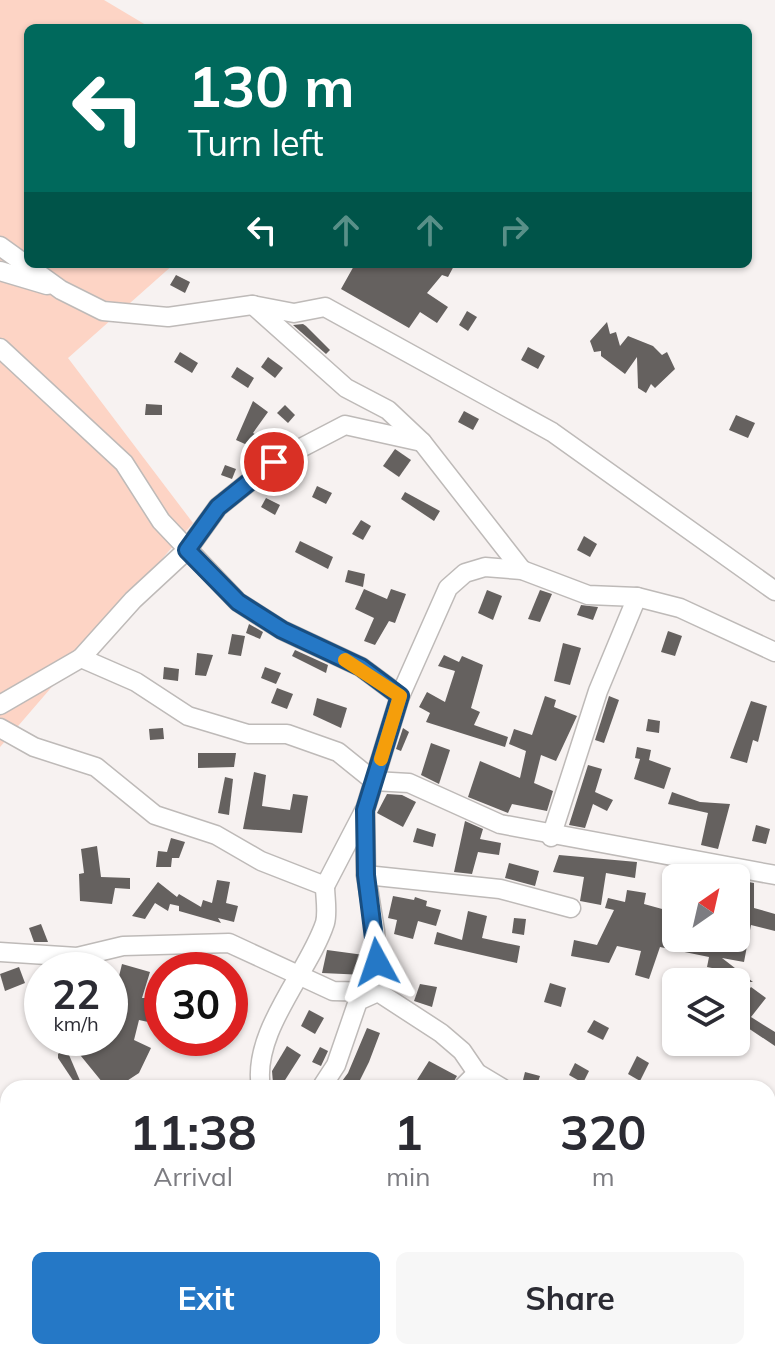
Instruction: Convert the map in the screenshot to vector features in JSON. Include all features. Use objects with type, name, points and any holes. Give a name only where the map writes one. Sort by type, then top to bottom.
[{"type":"street","points":[[0,246],[24,263]]},
{"type":"street","points":[[30,268],[61,290],[103,311],[168,317],[252,305],[294,313],[325,307],[552,432],[775,591]]},
{"type":"street","points":[[0,271],[61,290]]},
{"type":"street","points":[[252,305],[346,388],[388,410],[422,442],[522,570]]},
{"type":"street","points":[[0,348],[124,463],[161,521],[238,602],[282,630],[361,667],[400,696]]},
{"type":"street","points":[[0,705],[81,658],[133,600],[187,550],[218,507],[274,462],[345,425],[422,442]]},
{"type":"street","points":[[259,1080],[258,1073],[279,1008],[325,921],[325,886],[365,810],[400,696],[448,588],[465,573],[485,567],[522,570],[588,595],[637,597],[680,608],[775,652]]},
{"type":"street","points":[[551,837],[598,691],[637,597]]},
{"type":"street","points":[[81,658],[136,682],[188,716],[248,734],[287,734],[338,752],[374,781],[409,783],[500,824],[551,837],[775,875]]},
{"type":"street","points":[[0,728],[34,747],[96,767],[155,815],[216,835],[261,861],[325,886]]},
{"type":"street","points":[[365,810],[366,875],[375,931],[378,992]]},
{"type":"street","points":[[366,875],[500,889],[571,908]]},
{"type":"street","points":[[0,952],[77,957],[123,946],[229,943],[333,991],[378,992],[452,1042],[477,1073],[489,1080]]},
{"type":"street","points":[[326,1080],[336,1065],[358,1001],[378,992]]},
{"type":"street","points":[[470,1080],[477,1073]]},
{"type":"shaded area","points":[[0,0],[104,0],[144,24],[24,24],[24,268],[169,268],[68,358],[193,523],[0,747]]},
{"type":"building","points":[[353,268],[453,268],[448,277],[442,275],[427,293],[448,307],[437,323],[420,312],[409,328],[341,289]]},
{"type":"building","points":[[176,275],[190,282],[185,293],[170,285]]},
{"type":"building","points":[[467,311],[477,317],[468,331],[459,325]]},
{"type":"building","points":[[607,322],[610,334],[616,332],[620,346],[628,336],[653,346],[662,355],[667,352],[675,369],[655,388],[651,384],[646,393],[638,388],[637,357],[625,374],[601,356],[601,351],[594,352],[590,341]]},
{"type":"building","points":[[303,324],[330,350],[326,354],[293,325]]},
{"type":"building","points":[[528,347],[545,356],[538,369],[521,360]]},
{"type":"building","points":[[180,352],[198,363],[192,373],[174,362]]},
{"type":"building","points":[[268,357],[283,368],[275,378],[261,367]]},
{"type":"building","points":[[237,367],[254,378],[248,388],[231,377]]},
{"type":"building","points":[[253,401],[268,412],[253,433],[260,437],[254,448],[236,440]]},
{"type":"building","points":[[146,404],[162,405],[162,415],[145,415]]},
{"type":"building","points":[[285,405],[295,415],[288,423],[277,413]]},
{"type":"building","points":[[464,411],[479,419],[473,430],[458,422]]},
{"type":"building","points":[[736,415],[755,423],[748,438],[729,430]]},
{"type":"building","points":[[395,449],[411,460],[399,477],[383,466]]},
{"type":"building","points":[[225,465],[236,469],[232,479],[221,475]]},
{"type":"building","points":[[317,486],[332,493],[326,504],[312,497]]},
{"type":"building","points":[[405,492],[440,511],[434,521],[401,499]]},
{"type":"building","points":[[266,498],[280,505],[275,515],[261,507]]},
{"type":"building","points":[[361,520],[371,526],[363,540],[352,534]]},
{"type":"building","points":[[584,536],[597,544],[590,557],[577,550]]},
{"type":"building","points":[[300,541],[333,557],[328,569],[295,552]]},
{"type":"building","points":[[348,570],[365,574],[363,587],[345,582]]},
{"type":"building","points":[[364,589],[387,599],[391,589],[406,594],[395,623],[389,621],[375,645],[364,641],[374,618],[355,609]]},
{"type":"building","points":[[487,590],[502,596],[493,620],[478,613]]},
{"type":"building","points":[[540,590],[552,594],[540,622],[528,619]]},
{"type":"building","points":[[581,605],[598,607],[593,620],[577,615]]},
{"type":"building","points":[[249,624],[263,632],[260,639],[246,633]]},
{"type":"building","points":[[668,631],[682,636],[675,656],[661,652]]},
{"type":"building","points":[[232,634],[245,636],[241,656],[228,654]]},
{"type":"building","points":[[563,643],[581,648],[570,685],[554,681]]},
{"type":"building","points":[[295,650],[328,665],[326,673],[292,656]]},
{"type":"building","points":[[197,653],[213,655],[206,676],[195,675]]},
{"type":"building","points":[[444,655],[459,662],[462,656],[483,665],[471,708],[480,712],[474,725],[508,737],[505,747],[426,722],[430,713],[419,707],[427,692],[445,702],[455,671],[438,666]]},
{"type":"building","points":[[164,667],[179,669],[178,681],[163,679]]},
{"type":"building","points":[[265,667],[281,673],[276,684],[261,678]]},
{"type":"building","points":[[277,688],[293,694],[287,709],[271,703]]},
{"type":"building","points":[[545,696],[556,700],[554,707],[577,716],[556,761],[541,755],[534,783],[553,791],[547,811],[512,804],[508,813],[468,797],[480,761],[520,778],[526,751],[509,744],[514,729],[532,735]]},
{"type":"building","points":[[609,696],[619,700],[604,743],[595,740]]},
{"type":"building","points":[[317,698],[347,708],[341,728],[313,715]]},
{"type":"building","points":[[751,701],[767,706],[758,742],[753,740],[747,763],[730,758]]},
{"type":"building","points":[[648,719],[660,721],[659,733],[646,731]]},
{"type":"building","points":[[163,728],[164,739],[150,740],[149,729]]},
{"type":"building","points":[[403,728],[409,732],[401,751],[396,749]]},
{"type":"building","points":[[431,743],[450,750],[439,784],[421,775]]},
{"type":"building","points":[[637,747],[651,750],[649,760],[671,768],[664,789],[634,779],[640,759],[635,758]]},
{"type":"building","points":[[198,753],[236,753],[234,767],[198,768]]},
{"type":"building","points":[[588,765],[602,769],[595,792],[613,800],[607,811],[593,804],[585,828],[569,825]]},
{"type":"building","points":[[254,772],[266,775],[262,806],[290,810],[293,794],[308,796],[302,833],[243,829]]},
{"type":"building","points":[[225,777],[233,779],[229,815],[218,813]]},
{"type":"building","points":[[672,792],[700,802],[730,804],[718,849],[701,845],[708,813],[668,804]]},
{"type":"building","points":[[387,794],[402,795],[416,802],[403,827],[377,813]]},
{"type":"building","points":[[465,821],[483,829],[480,839],[501,843],[499,855],[478,852],[472,874],[454,872]]},
{"type":"building","points":[[756,825],[770,829],[766,844],[752,841]]},
{"type":"building","points":[[417,828],[436,834],[433,847],[413,842]]},
{"type":"building","points":[[171,838],[185,842],[179,858],[172,858],[171,867],[156,867],[158,851],[167,852]]},
{"type":"building","points":[[97,846],[101,877],[130,878],[130,889],[115,888],[112,904],[80,901],[79,874],[84,873],[81,849]]},
{"type":"building","points":[[559,855],[637,862],[635,878],[606,873],[601,905],[580,901],[584,877],[553,872]]},
{"type":"building","points":[[509,863],[539,871],[535,886],[505,878]]},
{"type":"building","points":[[217,880],[230,882],[226,903],[238,906],[234,922],[218,918],[221,923],[179,911],[179,906],[170,904],[168,911],[155,903],[145,919],[132,916],[158,882],[177,897],[179,894],[201,907],[203,900],[212,903]]},
{"type":"building","points":[[750,882],[754,883],[754,908],[775,914],[775,931],[751,925],[750,930]]},
{"type":"building","points":[[627,890],[646,893],[644,904],[662,909],[662,947],[649,979],[635,975],[641,951],[617,946],[609,963],[571,956],[574,940],[597,945],[614,910],[605,908],[608,898],[625,902]]},
{"type":"building","points":[[393,896],[414,900],[415,897],[427,901],[426,906],[441,910],[436,926],[418,921],[413,939],[394,934],[397,920],[388,918]]},
{"type":"building","points":[[468,911],[487,916],[482,938],[520,946],[517,963],[434,944],[437,932],[462,940]]},
{"type":"building","points":[[514,918],[526,919],[524,935],[512,933]]},
{"type":"building","points":[[41,924],[48,942],[34,942],[29,928]]},
{"type":"building","points":[[327,950],[364,955],[365,975],[322,973]]},
{"type":"building","points":[[684,952],[746,952],[744,962],[722,958],[735,968],[707,967],[709,957]]},
{"type":"building","points":[[128,966],[144,970],[144,1021],[139,1020],[134,1040],[144,1045],[144,1056],[147,1056],[139,1073],[128,1080],[100,1080],[81,1056],[128,1056]]},
{"type":"building","points":[[19,967],[24,983],[5,991],[0,974]]},
{"type":"building","points":[[550,983],[566,988],[561,1007],[544,1002]]},
{"type":"building","points":[[420,984],[437,987],[432,1007],[414,1001]]},
{"type":"building","points":[[750,988],[766,998],[751,1017],[775,1032],[775,1046],[750,1029]]},
{"type":"building","points":[[309,1010],[324,1018],[315,1034],[301,1026]]},
{"type":"building","points":[[594,1020],[609,1028],[603,1040],[587,1032]]},
{"type":"building","points":[[367,1028],[380,1033],[360,1080],[343,1080]]},
{"type":"building","points":[[287,1046],[301,1055],[285,1080],[273,1080],[272,1071]]},
{"type":"building","points":[[320,1047],[328,1051],[321,1066],[312,1062]]},
{"type":"building","points":[[69,1056],[80,1080],[73,1080],[58,1058]]},
{"type":"building","points":[[637,1056],[649,1063],[640,1080],[628,1074]]},
{"type":"building","points":[[429,1061],[457,1076],[455,1080],[417,1080]]},
{"type":"building","points":[[575,1063],[589,1071],[584,1080],[569,1075]]},
{"type":"building","points":[[525,1072],[540,1076],[539,1080],[523,1080]]},
{"type":"slow traffic","points":[[345,660],[361,667],[400,696],[381,759]]},
{"type":"route","points":[[274,462],[218,507],[187,550],[238,602],[282,630],[361,667],[400,696],[365,810],[366,875],[377,962]]}]
